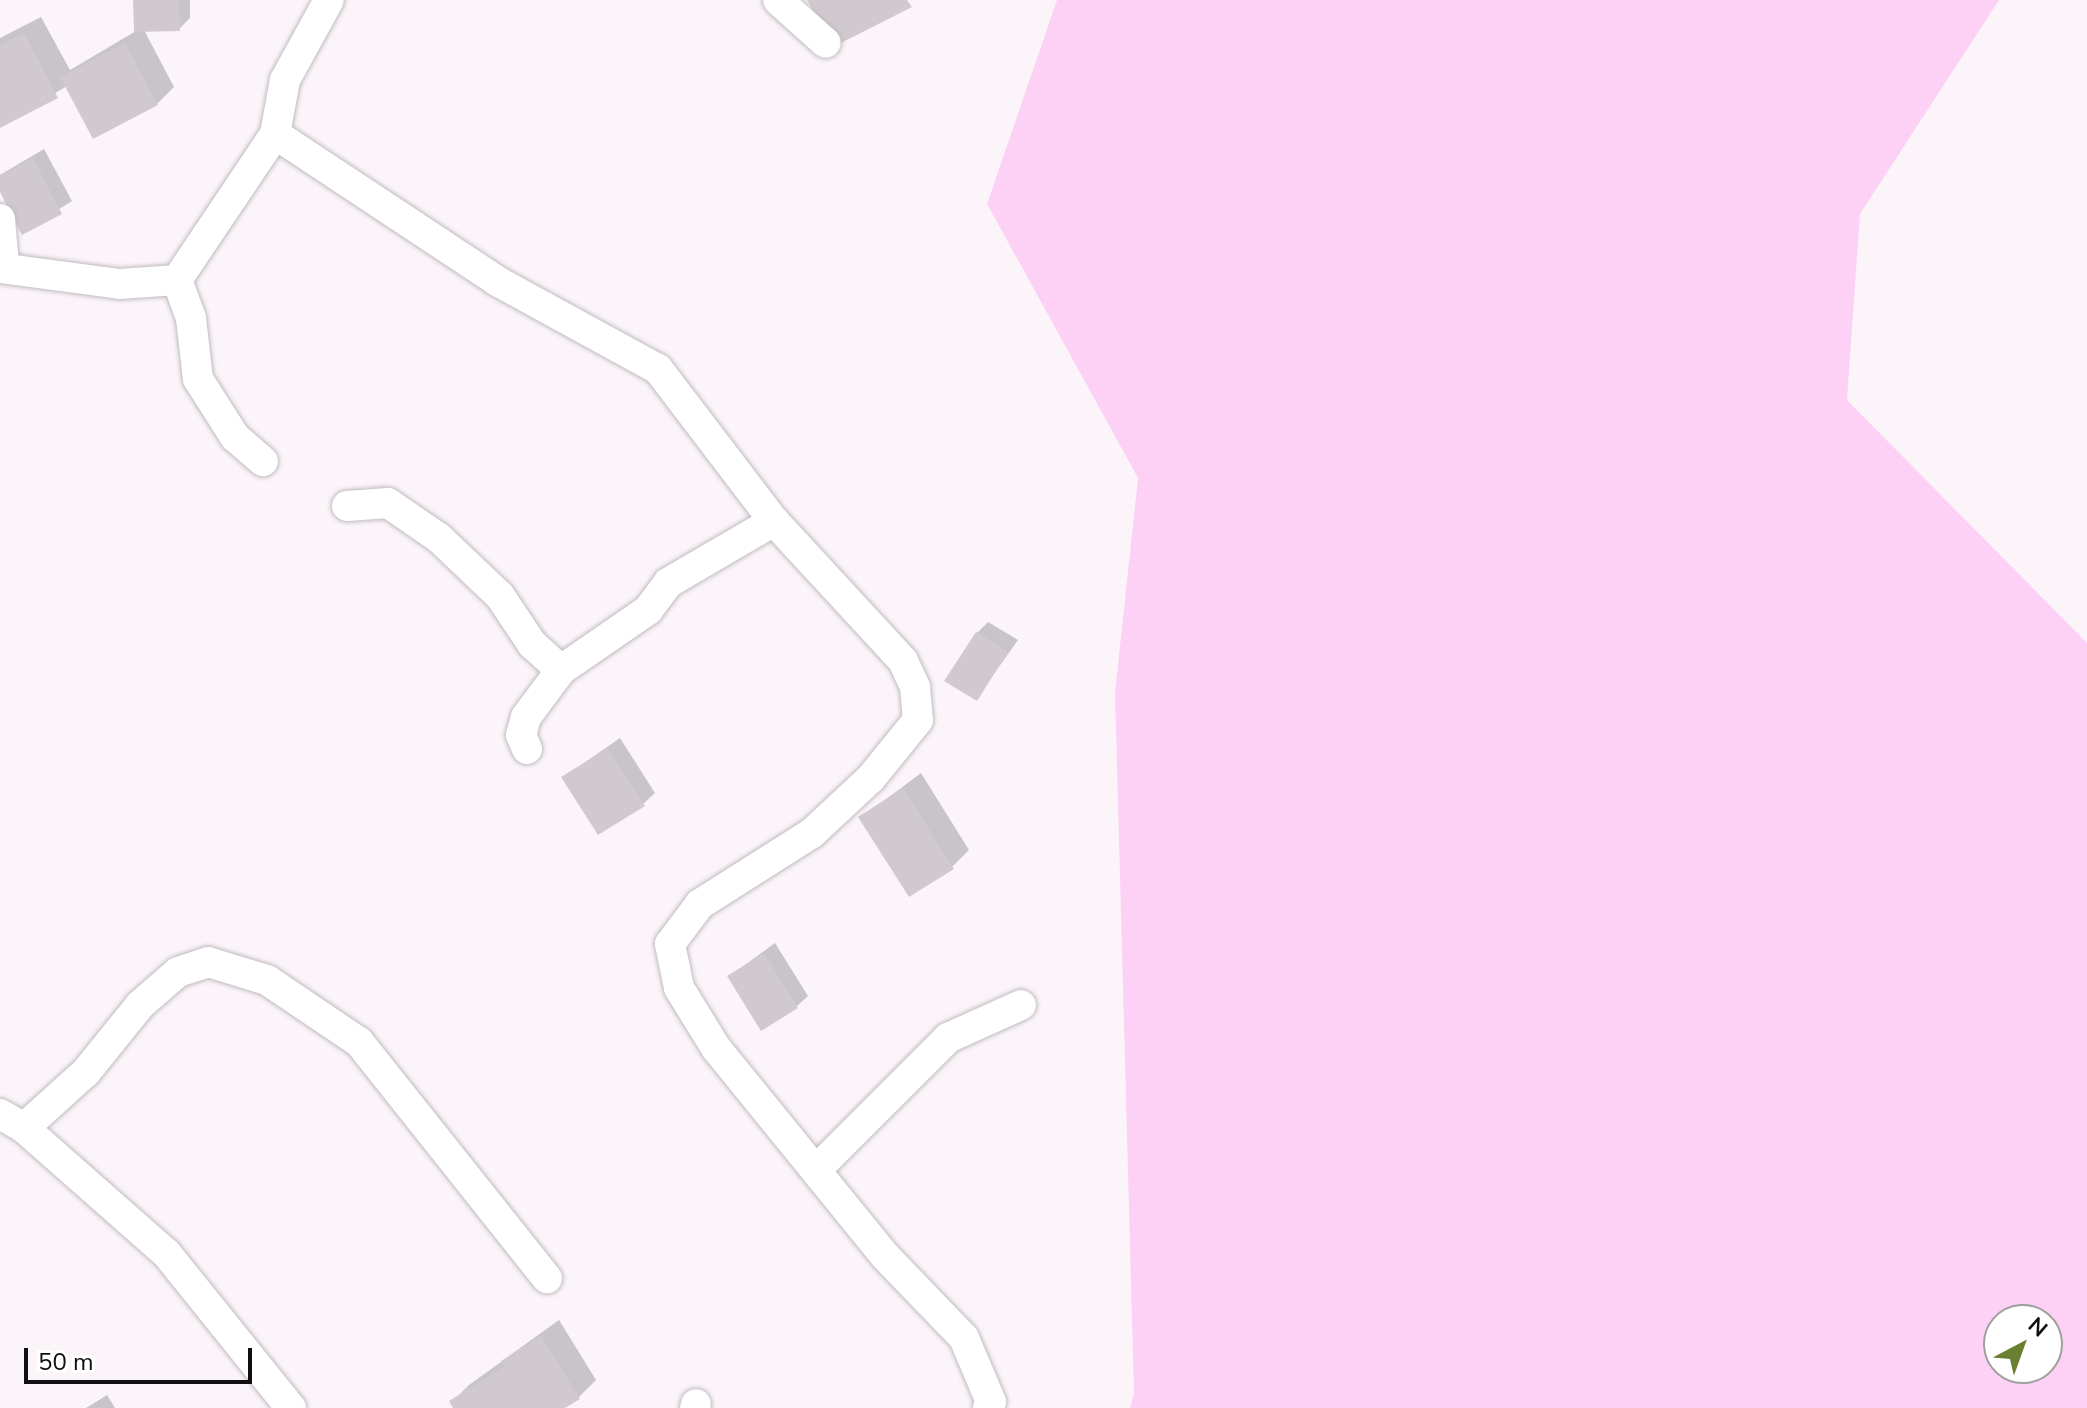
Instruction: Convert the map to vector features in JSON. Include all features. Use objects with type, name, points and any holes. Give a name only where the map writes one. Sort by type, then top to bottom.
[{"type":"street","points":[[177,280],[275,134],[285,80],[329,0]]},
{"type":"street","points":[[778,0],[826,43]]},
{"type":"street","points":[[275,134],[497,281],[658,369],[774,521],[903,661],[915,687],[918,720],[871,778],[812,833],[700,904],[670,944],[679,988],[716,1048],[886,1257],[964,1338],[991,1402],[988,1408]]},
{"type":"street","points":[[0,219],[2,267],[120,284],[177,280]]},
{"type":"street","points":[[177,280],[191,318],[198,379],[235,437],[263,461]]},
{"type":"street","points":[[347,506],[388,503],[439,538],[500,596],[532,644],[561,670]]},
{"type":"street","points":[[527,749],[521,735],[526,717],[561,670],[648,610],[668,583],[774,521]]},
{"type":"street","points":[[291,1408],[167,1254],[12,1121],[86,1072],[140,1005],[178,972],[208,962],[267,980],[359,1042],[547,1278]]},
{"type":"street","points":[[816,1170],[948,1038],[1021,1005]]},
{"type":"shaded area","points":[[1057,0],[1999,0],[1860,214],[1847,400],[2087,643],[2087,1408],[1130,1408],[1134,1394],[1115,693],[1138,478],[987,204]]},
{"type":"building","points":[[133,0],[179,0],[180,31],[134,32]]},
{"type":"building","points":[[807,0],[907,0],[912,7],[835,46]]},
{"type":"building","points":[[24,33],[58,98],[0,128],[0,45]]},
{"type":"building","points":[[125,43],[158,105],[93,139],[60,77]]},
{"type":"building","points":[[33,158],[62,214],[22,235],[0,192],[0,176]]},
{"type":"building","points":[[976,632],[1008,652],[977,701],[944,681]]},
{"type":"building","points":[[608,748],[645,806],[598,835],[561,777]]},
{"type":"building","points":[[903,788],[954,869],[909,897],[858,817]]},
{"type":"building","points":[[764,953],[798,1008],[761,1031],[727,976]]},
{"type":"building","points":[[541,1336],[580,1399],[565,1408],[453,1408],[449,1401],[505,1366],[501,1361]]}]
